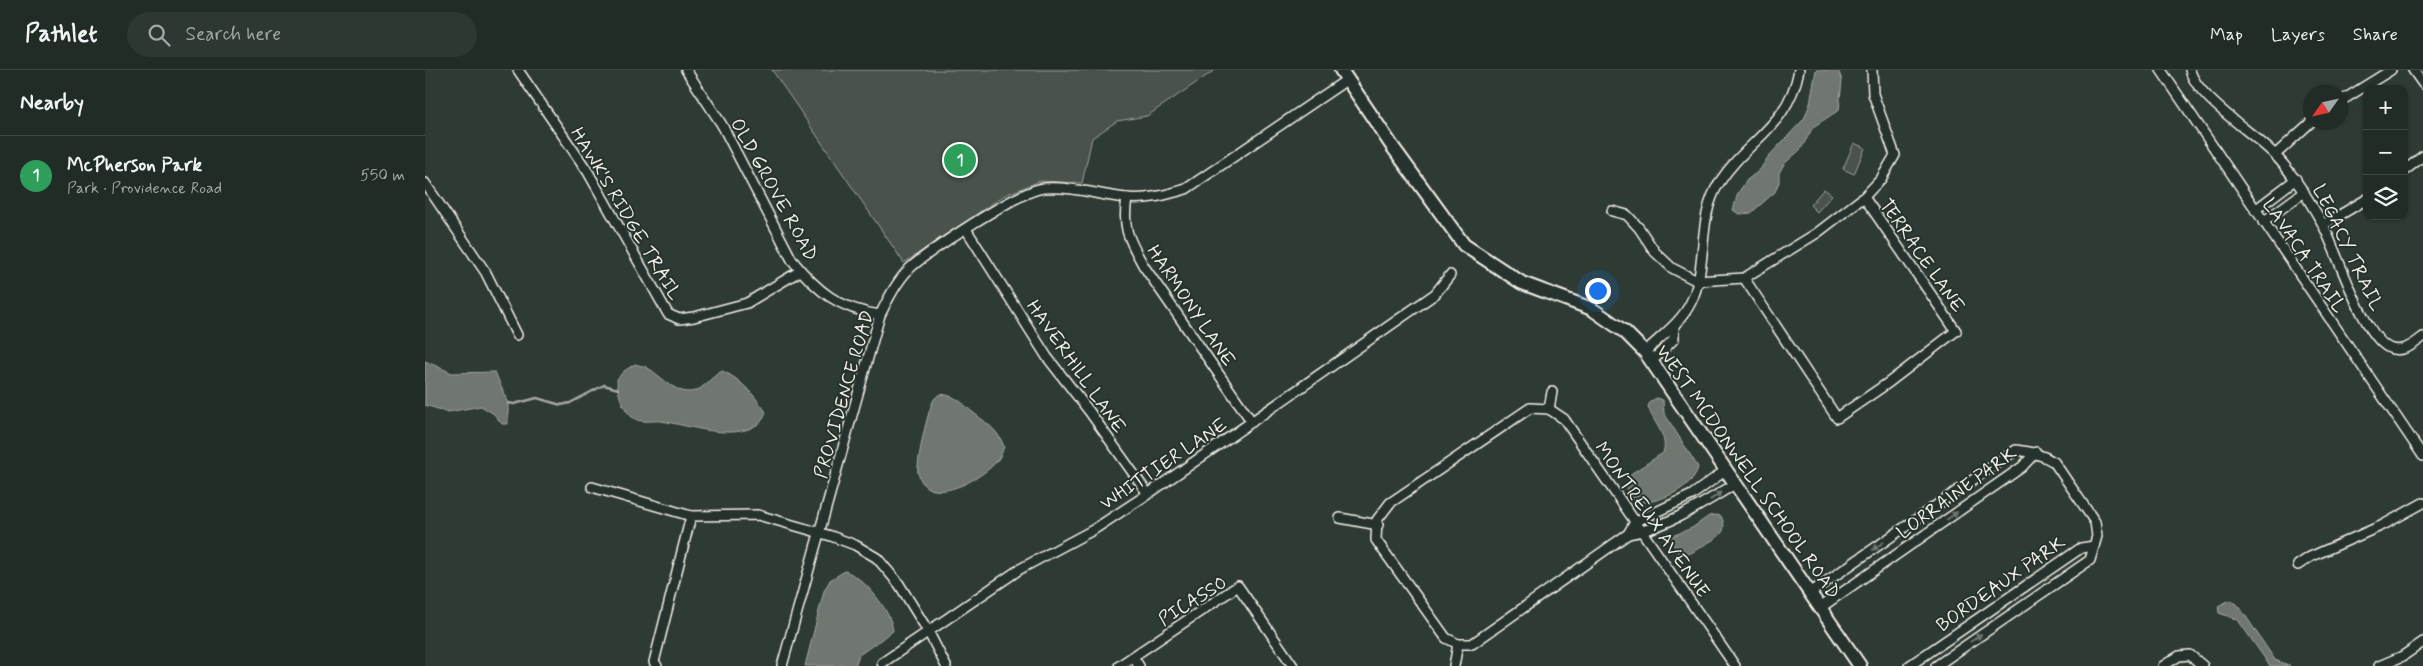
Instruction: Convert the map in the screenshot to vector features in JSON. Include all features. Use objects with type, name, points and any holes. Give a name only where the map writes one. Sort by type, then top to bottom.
[{"type":"main road","name":"WEST MCDONWELL SCHOOL ROAD","points":[[1345,75],[1392,146],[1464,245],[1522,283],[1592,309],[1625,332],[1648,356],[1860,666]]},
{"type":"street","name":"HAWK'S RIDGE TRAIL","points":[[518,70],[588,172],[668,314],[679,318],[695,317],[747,303],[800,271]]},
{"type":"street","name":"OLD GROVE ROAD","points":[[685,70],[722,125],[792,260],[800,271],[830,299],[880,315]]},
{"type":"street","points":[[1648,356],[1673,339],[1674,327],[1691,302],[1697,281],[1704,223],[1711,198],[1727,172],[1772,127],[1782,114],[1791,99],[1799,70]]},
{"type":"street","points":[[1612,211],[1627,215],[1655,252],[1672,268],[1697,281],[1744,278],[1797,246],[1864,197],[1881,180],[1895,155],[1873,94],[1872,70]]},
{"type":"street","name":"LAVACA TRAIL","points":[[2161,70],[2423,456]]},
{"type":"street","name":"LEGACY TRAIL","points":[[2190,70],[2192,80],[2228,115],[2275,155],[2296,179],[2323,224],[2347,281],[2377,340],[2392,349],[2409,347],[2423,337]]},
{"type":"street","points":[[2348,98],[2391,70]]},
{"type":"street","points":[[2413,70],[2423,84]]},
{"type":"street","name":"PROVIDENCE ROAD","points":[[782,666],[821,533],[880,315],[895,287],[909,270],[1009,202],[1042,188],[1077,189],[1127,198],[1156,198],[1185,189],[1345,75]]},
{"type":"street","points":[[2275,155],[2303,129]]},
{"type":"street","points":[[2408,168],[2423,156]]},
{"type":"street","points":[[2255,210],[2296,179]]},
{"type":"street","points":[[425,183],[486,273],[517,335]]},
{"type":"street","points":[[2263,222],[2304,192]]},
{"type":"street","name":"TERRACE LANE","points":[[1744,278],[1837,418],[1888,383],[1956,331],[1864,197]]},
{"type":"street","name":"HARMONY LANE","points":[[1127,198],[1124,218],[1127,231],[1143,265],[1252,422]]},
{"type":"street","points":[[2323,224],[2363,201]]},
{"type":"street","name":"HAVERHILL LANE","points":[[967,229],[1047,357],[1089,411],[1148,494]]},
{"type":"street","name":"WHITTIER LANE","points":[[882,663],[1020,569],[1093,530],[1148,494],[1435,294],[1450,275]]},
{"type":"street","points":[[1552,392],[1549,409],[1530,408],[1390,503],[1377,520],[1376,540],[1446,638],[1458,644],[1472,644],[1628,534],[1635,522],[1650,513],[1673,505],[1692,495],[1726,470]]},
{"type":"street","name":"MONTREUX AVENUE","points":[[1549,409],[1564,419],[1732,665]]},
{"type":"street","name":"LORRAINE PARK","points":[[1810,593],[2016,450],[2036,452]]},
{"type":"street","points":[[2036,452],[2054,462],[2084,504],[2095,522],[2097,536],[2094,546]]},
{"type":"street","name":"LORRAINE PARK","points":[[1820,608],[2022,467],[2036,452]]},
{"type":"street","points":[[1628,534],[1642,532],[1697,508],[1735,484]]},
{"type":"street","points":[[591,487],[691,516],[759,515],[855,545],[877,558],[899,584],[928,631],[946,666]]},
{"type":"street","points":[[2299,565],[2310,557],[2383,526],[2423,503]]},
{"type":"street","points":[[657,666],[654,662],[691,516]]},
{"type":"street","points":[[1340,518],[1377,525]]},
{"type":"street","name":"BORDEAUX PARK","points":[[1909,666],[2081,548],[2094,546],[2089,560],[1936,666]]},
{"type":"street","points":[[1839,573],[1849,588]]},
{"type":"street","name":"PICASSO","points":[[1133,657],[1238,586],[1293,666]]},
{"type":"street","points":[[2379,666],[2403,656],[2423,642]]},
{"type":"street","points":[[1454,666],[1458,644]]},
{"type":"street","points":[[2163,666],[2179,656],[2189,654],[2203,666]]},
{"type":"street","points":[[1119,666],[1133,657],[1139,666]]},
{"type":"shaded area","points":[[772,70],[1215,70],[1147,116],[1117,121],[1092,138],[1082,183],[1040,181],[1005,195],[904,263]]},
{"type":"shaded area","points":[[1816,70],[1838,70],[1842,80],[1839,110],[1813,127],[1801,149],[1784,164],[1779,173],[1779,182],[1775,192],[1751,213],[1739,214],[1733,210],[1738,193],[1747,180],[1760,170],[1768,157],[1804,119],[1810,104]]},
{"type":"shaded area","points":[[1854,143],[1865,148],[1854,174],[1843,169]]},
{"type":"shaded area","points":[[1824,189],[1832,195],[1817,212],[1810,205]]},
{"type":"shaded area","points":[[425,361],[452,373],[495,372],[508,403],[508,424],[502,424],[494,414],[481,406],[448,412],[425,405]]},
{"type":"shaded area","points":[[635,364],[646,367],[672,386],[686,392],[701,388],[722,371],[735,378],[747,388],[766,412],[759,423],[737,432],[711,431],[661,421],[635,419],[625,409],[619,394],[617,379],[624,371]]},
{"type":"shaded area","points":[[941,394],[957,399],[989,425],[996,432],[1004,447],[997,461],[983,474],[962,485],[940,491],[931,489],[923,484],[918,468],[929,412],[935,398]]},
{"type":"shaded area","points":[[1657,398],[1663,400],[1664,413],[1698,467],[1695,475],[1689,482],[1673,494],[1654,501],[1636,502],[1629,496],[1627,489],[1632,473],[1663,453],[1664,440],[1648,406],[1651,401]]},
{"type":"shaded area","points":[[1709,516],[1721,516],[1724,522],[1724,528],[1719,536],[1691,553],[1679,554],[1671,541],[1672,536],[1692,528]]},
{"type":"shaded area","points":[[845,571],[860,580],[876,596],[888,614],[893,631],[859,655],[855,666],[805,666],[824,591],[830,580]]},
{"type":"shaded area","points":[[2230,600],[2239,606],[2275,660],[2290,666],[2270,666],[2238,620],[2219,613],[2218,606]]},
{"type":"waterway","points":[[508,403],[514,404],[537,398],[561,405],[570,403],[604,385],[618,389]]},
{"type":"place","name":"McPherson Park","points":[[960,160]]}]
